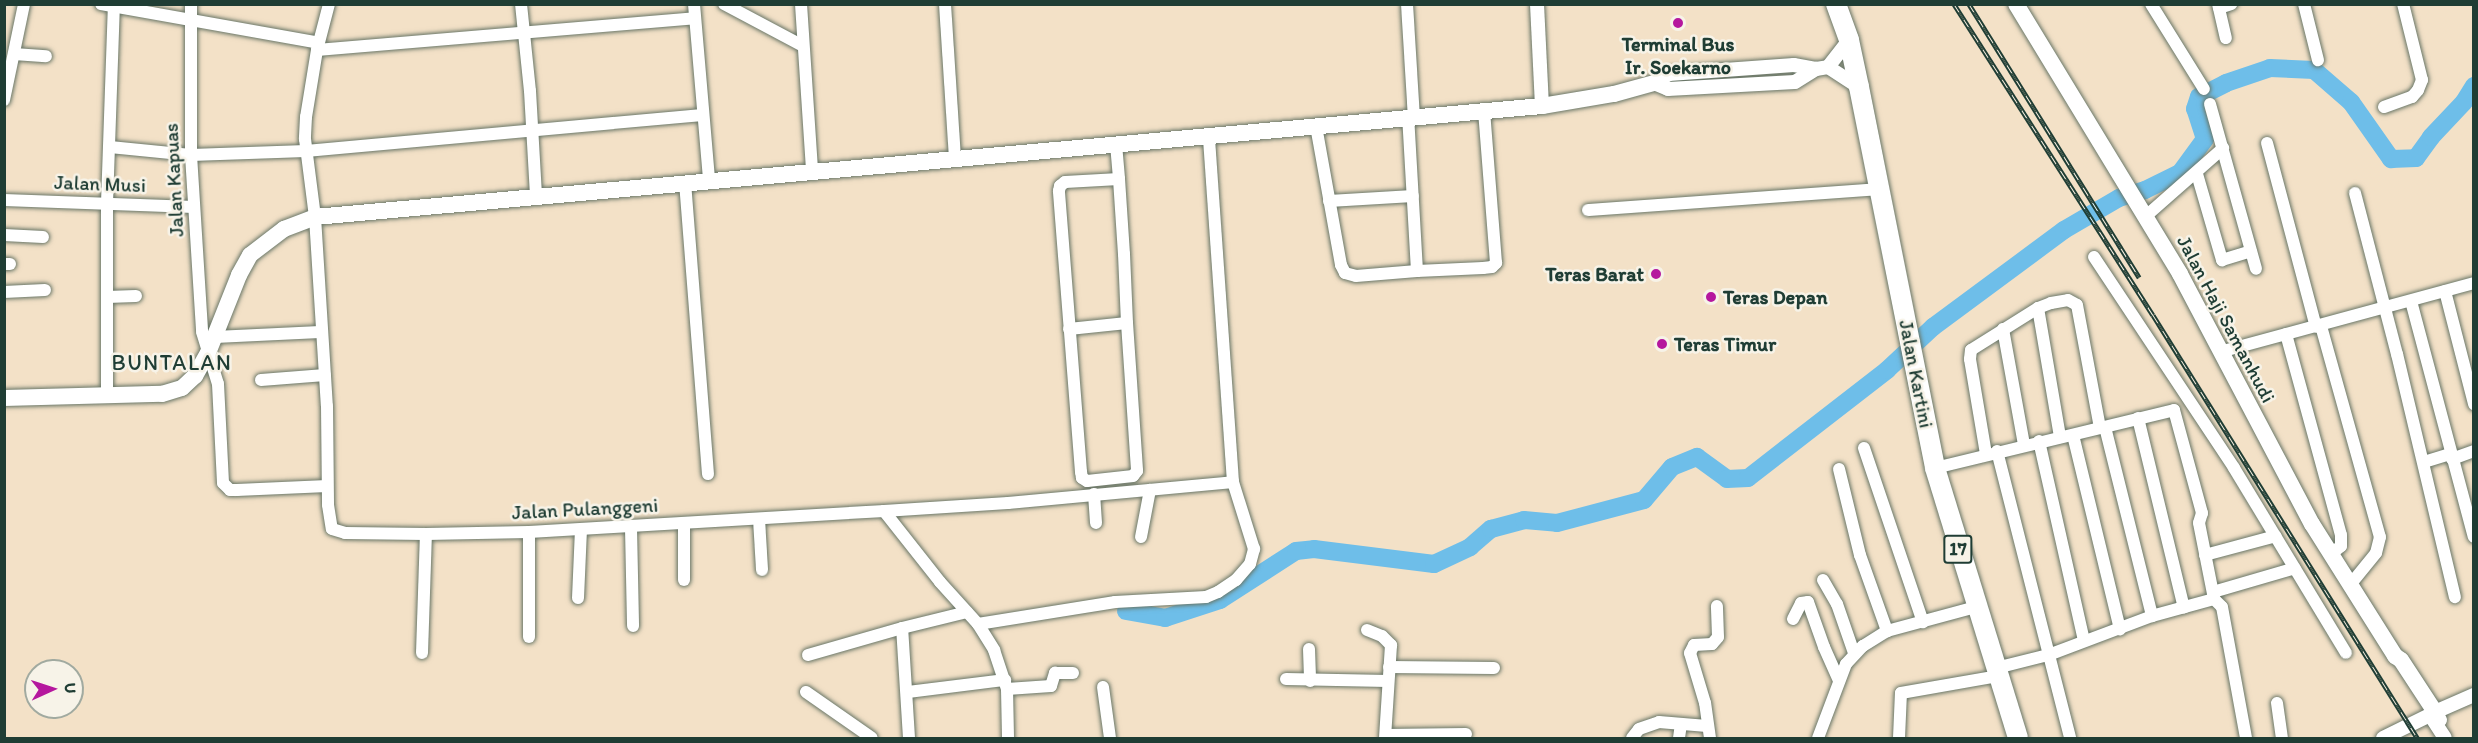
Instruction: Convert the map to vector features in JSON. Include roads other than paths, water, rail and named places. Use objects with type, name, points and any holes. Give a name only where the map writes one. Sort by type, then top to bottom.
[{"type":"highway","name":"Jalan Kartini","points":[[1836,4],[1849,40],[1881,189],[1935,468],[1976,607],[2019,738]]},
{"type":"main road","name":"Jalan Haji Samanhudi","points":[[2016,4],[2146,216],[2331,554],[2432,713]]},
{"type":"main road","points":[[4,398],[162,394],[182,388],[195,376],[208,353],[239,275],[250,255],[284,229],[315,217],[812,170],[1484,111],[1614,94],[1654,83]]},
{"type":"street","points":[[4,100],[24,4]]},
{"type":"street","points":[[101,4],[318,47],[695,18]]},
{"type":"street","name":"Jalan Kapuas","points":[[191,4],[191,155],[194,207],[202,332],[218,384],[221,476],[226,487],[237,490],[327,486]]},
{"type":"street","name":"Jalan Pulanggeni","points":[[329,4],[318,47],[306,117],[306,151],[315,217],[320,332],[325,375],[327,486],[331,525],[336,531],[426,534],[631,528],[884,511],[1233,482]]},
{"type":"street","points":[[520,4],[533,129],[536,196]]},
{"type":"street","points":[[694,4],[709,180]]},
{"type":"street","points":[[724,4],[803,46]]},
{"type":"street","points":[[801,4],[812,170]]},
{"type":"street","points":[[945,4],[955,158]]},
{"type":"street","points":[[1407,4],[1417,271]]},
{"type":"street","points":[[1537,4],[1542,105]]},
{"type":"street","points":[[2151,4],[2204,89]]},
{"type":"street","points":[[2226,38],[2218,6],[2231,4]]},
{"type":"street","points":[[2304,4],[2318,60]]},
{"type":"street","points":[[2384,107],[2412,97],[2422,80],[2403,4]]},
{"type":"street","points":[[107,396],[107,203],[114,7]]},
{"type":"street","points":[[1654,83],[1668,89],[1795,82],[1822,68],[1849,40]]},
{"type":"street","points":[[14,54],[46,56]]},
{"type":"street","points":[[1794,65],[1795,82]]},
{"type":"street","points":[[1654,83],[1669,74],[1794,65],[1822,68],[1859,87]]},
{"type":"street","points":[[2210,104],[2256,269]]},
{"type":"street","points":[[1316,126],[1341,265],[1345,273],[1356,276],[1492,267],[1496,263],[1484,111]]},
{"type":"street","points":[[110,147],[191,155],[306,151],[702,115]]},
{"type":"street","points":[[808,655],[971,616],[1115,602],[1206,597],[1236,580],[1250,564],[1254,549],[1233,482],[1209,136]]},
{"type":"street","points":[[2267,143],[2380,537],[2376,553],[2350,585]]},
{"type":"street","points":[[1116,144],[1119,179],[1137,471],[1130,477],[1087,481],[1082,478],[1060,186],[1065,182],[1119,179]]},
{"type":"street","points":[[2146,216],[2197,174],[2223,148]]},
{"type":"street","points":[[2197,174],[2222,260],[2251,251]]},
{"type":"street","points":[[685,182],[708,474]]},
{"type":"street","points":[[1588,210],[1881,189]]},
{"type":"street","points":[[2355,193],[2424,462],[2455,597]]},
{"type":"street","points":[[1329,201],[1413,196]]},
{"type":"street","name":"Jalan Musi","points":[[4,200],[194,207]]},
{"type":"street","points":[[4,235],[43,237]]},
{"type":"street","points":[[2094,257],[2276,536],[2346,653]]},
{"type":"street","points":[[2220,352],[2474,283]]},
{"type":"street","points":[[4,292],[45,290]]},
{"type":"street","points":[[2445,291],[2474,404]]},
{"type":"street","points":[[106,297],[136,296]]},
{"type":"street","points":[[2070,738],[1991,453],[1970,353],[1973,348],[2038,308],[2068,300],[2077,305],[2103,427],[2152,616]]},
{"type":"street","points":[[2411,301],[2474,537]]},
{"type":"street","points":[[2038,308],[2060,437]]},
{"type":"street","points":[[1069,329],[1127,324]]},
{"type":"street","points":[[2003,329],[2024,445]]},
{"type":"street","points":[[215,337],[320,332]]},
{"type":"street","points":[[2286,334],[2341,535],[2341,546],[2331,554]]},
{"type":"street","points":[[261,380],[325,375]]},
{"type":"street","points":[[1935,468],[2192,405]]},
{"type":"street","points":[[2174,410],[2202,513],[2199,523],[2205,555],[2214,596],[2222,607],[2246,738]]},
{"type":"street","points":[[2138,418],[2184,608]]},
{"type":"street","points":[[2073,435],[2120,629]]},
{"type":"street","points":[[2039,441],[2084,641]]},
{"type":"street","points":[[1864,448],[1923,622]]},
{"type":"street","points":[[2424,462],[2474,451]]},
{"type":"street","points":[[1839,469],[1860,555],[1887,631]]},
{"type":"street","points":[[1141,537],[1150,490]]},
{"type":"street","points":[[1094,494],[1096,523]]},
{"type":"street","points":[[884,511],[905,540],[971,616],[994,650],[1006,684],[1008,738]]},
{"type":"street","points":[[759,519],[762,570]]},
{"type":"street","points":[[684,523],[684,580]]},
{"type":"street","points":[[631,528],[633,626]]},
{"type":"street","points":[[578,598],[581,530]]},
{"type":"street","points":[[529,532],[529,637]]},
{"type":"street","points":[[422,653],[426,534]]},
{"type":"street","points":[[2205,555],[2276,536]]},
{"type":"street","points":[[1899,738],[1901,693],[1997,672],[2295,568]]},
{"type":"street","points":[[1823,580],[1837,604],[1854,653]]},
{"type":"street","points":[[1793,619],[1801,603],[1808,602],[1839,681]]},
{"type":"street","points":[[1632,738],[1639,729],[1659,722],[1682,724],[1709,732],[1705,703],[1690,647],[1712,644],[1718,637],[1717,606]]},
{"type":"street","points":[[1818,738],[1839,681],[1854,653],[1887,631],[1976,607]]},
{"type":"street","points":[[1367,630],[1382,636],[1391,645],[1386,737],[1466,734]]},
{"type":"street","points":[[903,633],[909,738]]},
{"type":"street","points":[[1309,649],[1310,681]]},
{"type":"street","points":[[1389,667],[1494,668]]},
{"type":"street","points":[[908,692],[1006,684],[1050,686],[1055,673],[1073,673]]},
{"type":"street","points":[[1286,679],[1388,681]]},
{"type":"street","points":[[1103,687],[1110,738]]},
{"type":"street","points":[[806,692],[872,738]]},
{"type":"street","points":[[2383,738],[2474,695]]},
{"type":"street","points":[[2277,704],[2282,738]]},
{"type":"street","points":[[2432,713],[2445,738]]},
{"type":"street","points":[[2432,713],[2452,738]]},
{"type":"street","points":[[1679,738],[1682,724]]},
{"type":"waterway","points":[[1126,611],[1165,618],[1220,600],[1296,551],[1314,549],[1434,564],[1470,547],[1491,529],[1524,520],[1557,523],[1644,500],[1672,467],[1697,457],[1727,479],[1748,478],[1887,370],[1933,327],[2064,230],[2119,198],[2145,190],[2180,173],[2205,139],[2195,109],[2199,97],[2226,83],[2270,68],[2314,70],[2351,102],[2391,159],[2416,158],[2431,137],[2464,102],[2474,86]]},
{"type":"railway","points":[[1954,4],[2153,315],[2417,738]]},
{"type":"railway","points":[[1969,4],[2139,277]]},
{"type":"place","name":"Terminal Bus Ir. Soekarno","points":[[1678,23]]},
{"type":"place","name":"Teras Barat","points":[[1656,274]]},
{"type":"place","name":"Teras Depan","points":[[1711,297]]},
{"type":"place","name":"Teras Timur","points":[[1662,344]]},
{"type":"district","name":"BUNTALAN","points":[[172,363]]}]
